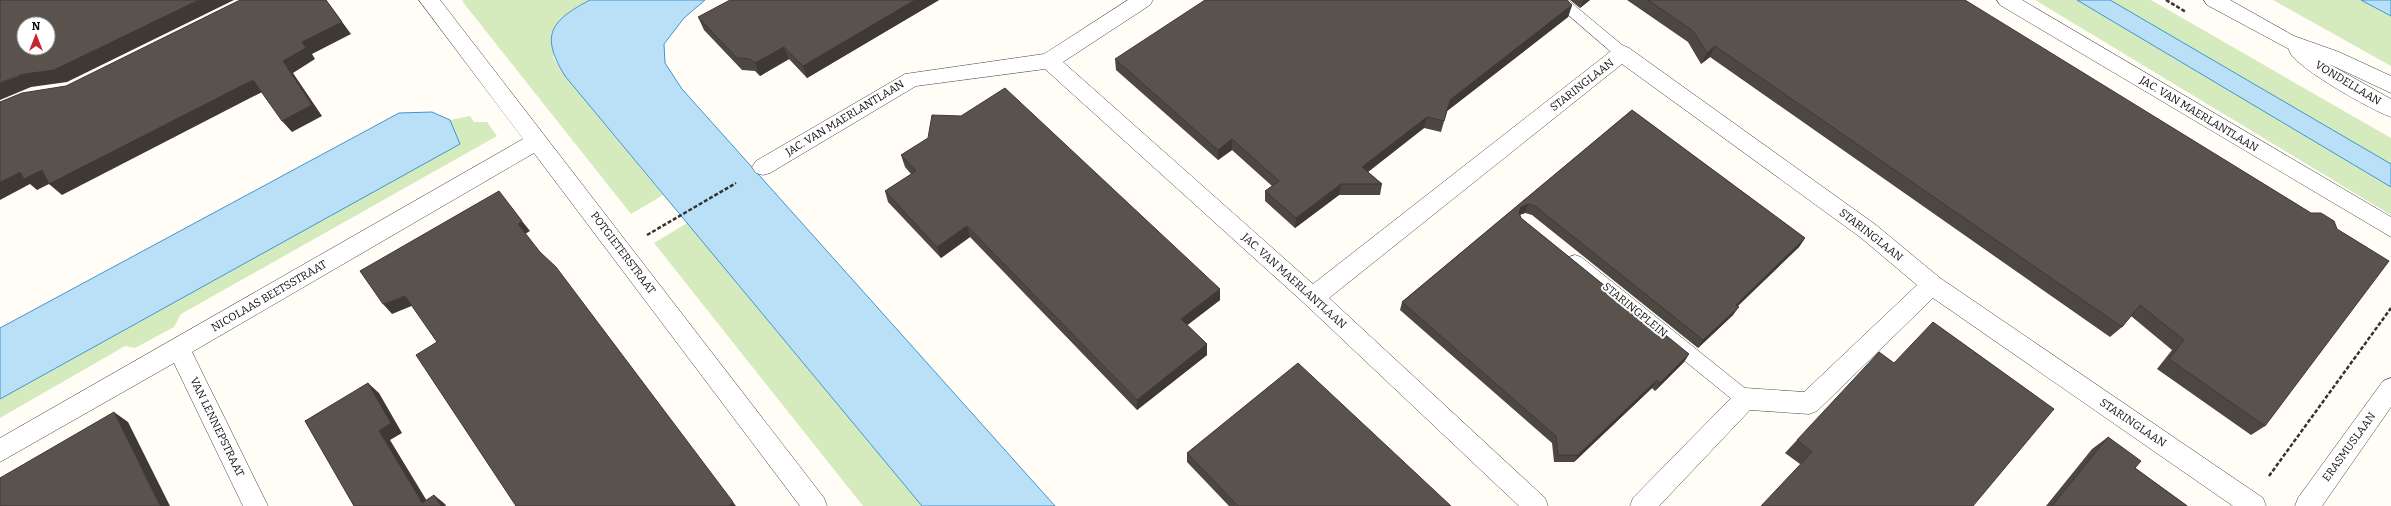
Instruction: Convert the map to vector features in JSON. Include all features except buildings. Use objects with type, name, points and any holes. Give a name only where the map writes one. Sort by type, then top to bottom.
[{"type":"street","name":"POTGIETERSTRAAT","points":[[431,0],[815,506]]},
{"type":"street","name":"JAC. VAN MAERLANTLAAN","points":[[763,167],[912,79],[1049,61],[1143,0]]},
{"type":"street","name":"JAC. VAN MAERLANTLAAN","points":[[2007,0],[2391,228]]},
{"type":"street","name":"VONDELLAAN","points":[[2214,0],[2286,41],[2319,68],[2391,109]]},
{"type":"street","name":"VONDELLAAN","points":[[2286,41],[2332,57],[2391,85]]},
{"type":"street","name":"STARINGLAAN","points":[[1313,297],[1622,53],[1868,231],[1932,285],[2252,504]]},
{"type":"street","name":"JAC. VAN MAERLANTLAAN","points":[[1049,61],[1313,297],[1536,506]]},
{"type":"street","name":"NICOLAAS BEETSSTRAAT","points":[[0,451],[538,141]]},
{"type":"street","points":[[1642,506],[1745,399],[1809,403],[1932,285]]},
{"type":"street","name":"VAN LENNEPSTRAAT","points":[[178,348],[256,506]]},
{"type":"street","name":"ERASMUSLAAN","points":[[2307,506],[2391,388]]},
{"type":"lane","points":[[1558,0],[1622,53]]},
{"type":"lane","name":"STARINGPLEIN","points":[[1561,251],[1745,399]]},
{"type":"path","points":[[673,220],[763,167]]},
{"type":"path","points":[[2252,504],[2391,308]]},
{"type":"green space","points":[[590,0],[572,10],[553,57],[565,76],[663,195],[631,214],[462,1]]},
{"type":"green space","points":[[2035,0],[2151,0],[2391,138],[2391,215]]},
{"type":"green space","points":[[2273,0],[2361,0],[2391,16],[2391,66]]},
{"type":"green space","points":[[470,116],[474,122],[487,122],[497,136],[181,314],[174,327],[135,348],[125,346],[0,418],[0,399],[459,144],[450,120]]},
{"type":"green space","points":[[687,223],[922,506],[863,506],[654,243]]},
{"type":"water","points":[[590,0],[705,0],[684,18],[664,44],[665,63],[682,89],[1055,506],[922,506],[565,76],[557,62],[553,50],[551,39],[553,30],[558,22],[566,15]]},
{"type":"water","points":[[2077,0],[2110,0],[2391,164],[2391,187]]},
{"type":"water","points":[[2361,0],[2391,0],[2391,16]]},
{"type":"water","points":[[432,112],[450,120],[460,144],[0,399],[0,328],[399,113]]}]
